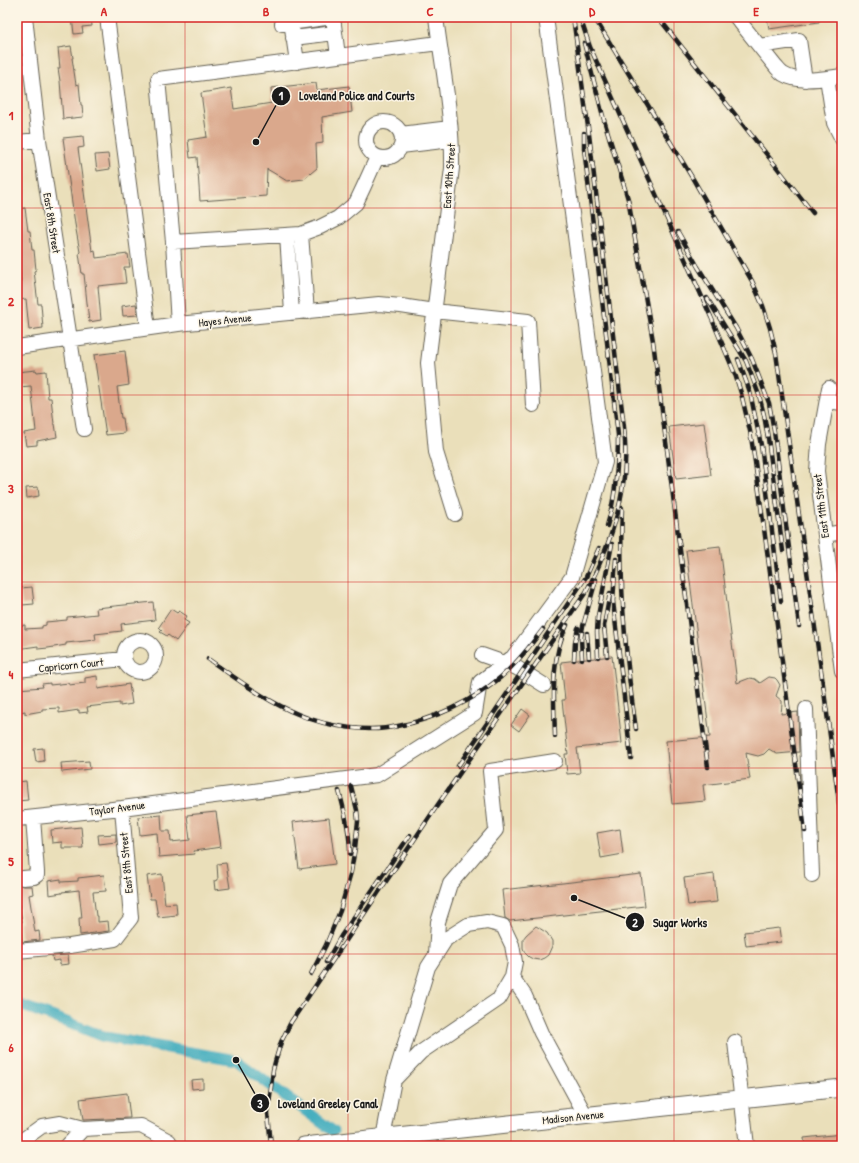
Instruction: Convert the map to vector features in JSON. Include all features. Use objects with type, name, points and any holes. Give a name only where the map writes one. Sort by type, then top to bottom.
[{"type":"main road","name":"Madison Avenue","points":[[308,1146],[842,1088]]},
{"type":"street","name":"East 8th Street","points":[[25,17],[39,140],[84,429]]},
{"type":"street","points":[[107,17],[148,328]]},
{"type":"street","points":[[297,62],[293,38],[286,23],[333,17],[338,56]]},
{"type":"street","name":"East 10th Street","points":[[436,17],[451,134],[452,168],[428,363],[436,452],[455,514]]},
{"type":"street","name":"Taylor Avenue","points":[[17,819],[122,808],[377,775],[475,713],[480,682],[513,657],[572,577],[605,462],[546,17]]},
{"type":"street","points":[[736,17],[783,74],[805,80],[842,76]]},
{"type":"street","points":[[293,38],[335,33]]},
{"type":"street","points":[[760,46],[799,40],[805,80]]},
{"type":"street","points":[[178,324],[173,242],[158,79],[439,43]]},
{"type":"street","points":[[827,78],[834,124],[842,139]]},
{"type":"street","points":[[382,123],[388,123],[398,129],[401,140],[397,152],[388,158],[377,157],[369,149],[367,143],[368,132],[377,124],[382,123]]},
{"type":"street","points":[[401,140],[451,134]]},
{"type":"street","points":[[17,142],[39,140]]},
{"type":"street","points":[[173,242],[301,234],[320,227],[338,218],[356,203],[377,157]]},
{"type":"street","points":[[301,234],[307,312]]},
{"type":"street","points":[[287,235],[292,313]]},
{"type":"street","name":"Hayes Avenue","points":[[17,347],[178,324],[379,304],[401,306],[528,321],[533,405]]},
{"type":"street","name":"East 11th Street","points":[[842,403],[828,394],[819,444],[817,471],[842,671]]},
{"type":"street","points":[[825,534],[842,532]]},
{"type":"street","points":[[482,655],[517,668],[544,685]]},
{"type":"street","name":"Capricorn Court","points":[[17,670],[124,659]]},
{"type":"street","points":[[806,709],[812,875]]},
{"type":"street","points":[[436,954],[438,922],[450,884],[496,830],[490,771],[555,761]]},
{"type":"street","name":"East 8th Street","points":[[17,951],[70,946],[115,939],[131,918],[122,808]]},
{"type":"street","points":[[23,878],[34,877],[37,875],[33,818]]},
{"type":"street","points":[[383,1138],[394,1080],[428,967],[446,939],[468,925],[487,922],[503,926],[512,945],[515,962],[512,977],[499,999],[421,1052],[394,1080]]},
{"type":"street","points":[[512,977],[525,996],[541,1033],[586,1116]]},
{"type":"street","points":[[735,1042],[746,1146]]},
{"type":"street","points":[[17,1144],[42,1126],[60,1123],[83,1129],[141,1126],[169,1141],[171,1146]]},
{"type":"street","points":[[67,1146],[83,1129]]},
{"type":"building","points":[[91,17],[92,26],[82,27],[83,33],[74,34],[72,18]]},
{"type":"building","points":[[767,17],[819,17],[819,22],[769,29]]},
{"type":"building","points":[[71,46],[76,85],[79,84],[83,117],[63,119],[58,68],[60,68],[58,48]]},
{"type":"building","points":[[316,83],[317,90],[349,86],[352,112],[322,117],[323,143],[316,144],[317,168],[304,179],[287,181],[267,169],[266,196],[200,201],[197,157],[190,158],[188,140],[207,137],[201,93],[231,88],[234,109],[272,103],[271,88]]},
{"type":"building","points":[[83,136],[84,147],[78,148],[92,251],[95,250],[96,258],[128,254],[130,267],[124,267],[126,283],[98,286],[101,320],[89,322],[84,274],[82,274],[63,138]]},
{"type":"building","points":[[108,154],[110,169],[97,171],[95,155]]},
{"type":"building","points":[[25,208],[32,250],[34,250],[36,270],[34,271],[38,304],[41,304],[43,328],[29,330],[26,299],[17,300],[17,284],[21,283],[17,246],[17,209]]},
{"type":"building","points":[[136,304],[138,315],[123,316],[122,306]]},
{"type":"building","points":[[125,351],[129,385],[117,387],[121,418],[123,418],[125,433],[106,435],[94,355]]},
{"type":"building","points":[[36,370],[37,372],[46,371],[48,398],[51,398],[57,437],[37,441],[37,445],[26,446],[24,433],[36,431],[31,386],[18,387],[17,372]]},
{"type":"building","points":[[704,423],[711,475],[676,479],[669,427]]},
{"type":"building","points":[[38,487],[39,496],[27,498],[26,488]]},
{"type":"building","points":[[720,546],[737,683],[750,678],[755,679],[760,683],[769,677],[777,680],[780,685],[776,696],[782,701],[781,714],[798,712],[799,752],[777,754],[769,749],[764,754],[758,756],[746,753],[750,779],[703,785],[705,801],[672,804],[666,741],[710,737],[686,550]]},
{"type":"building","points":[[32,587],[34,604],[22,605],[20,588]]},
{"type":"building","points":[[153,602],[155,620],[121,624],[122,631],[95,634],[96,640],[66,643],[66,645],[48,648],[38,649],[38,646],[17,649],[17,626],[25,625],[25,629],[42,628],[42,626],[46,625],[46,622],[67,620],[67,617],[97,614],[96,608]]},
{"type":"building","points":[[171,609],[177,613],[179,611],[187,616],[184,620],[189,623],[176,641],[168,635],[167,636],[160,632],[162,630],[159,627]]},
{"type":"building","points":[[612,656],[622,743],[577,748],[580,773],[567,774],[565,754],[568,754],[562,700],[565,700],[561,662]]},
{"type":"building","points":[[97,676],[98,689],[129,684],[132,704],[120,706],[120,703],[87,707],[88,712],[79,713],[79,710],[59,713],[59,708],[42,709],[42,711],[25,714],[25,711],[20,712],[20,709],[17,709],[17,689],[43,687],[42,684],[50,683],[50,685],[69,683],[69,685],[85,683],[85,678]]},
{"type":"building","points":[[522,709],[530,715],[519,731],[511,725]]},
{"type":"building","points":[[43,748],[44,761],[36,762],[34,749]]},
{"type":"building","points":[[89,761],[90,769],[62,772],[61,763]]},
{"type":"building","points":[[26,781],[28,800],[17,801],[17,782]]},
{"type":"building","points":[[216,812],[221,847],[194,851],[195,854],[159,857],[157,833],[140,835],[138,817],[161,815],[162,831],[170,831],[171,842],[190,840],[187,815]]},
{"type":"building","points":[[329,818],[335,864],[299,869],[293,822]]},
{"type":"building","points":[[81,827],[83,848],[62,848],[62,842],[52,843],[51,830]]},
{"type":"building","points":[[620,829],[623,854],[601,858],[597,833]]},
{"type":"building","points":[[116,834],[116,842],[99,844],[98,835]]},
{"type":"building","points":[[226,863],[230,888],[215,890],[214,881],[218,880],[217,864]]},
{"type":"building","points":[[162,874],[165,904],[176,903],[177,915],[158,917],[155,899],[150,899],[147,876]]},
{"type":"building","points":[[641,874],[645,906],[510,921],[505,918],[502,890]]},
{"type":"building","points":[[714,874],[717,902],[688,905],[684,878]]},
{"type":"building","points":[[104,875],[106,891],[93,892],[98,922],[108,921],[109,931],[80,935],[79,918],[82,918],[79,890],[49,895],[48,881],[61,879],[61,882],[78,881],[78,878]]},
{"type":"building","points":[[17,884],[32,886],[33,894],[29,895],[35,932],[39,931],[40,940],[22,942],[20,922],[22,922]]},
{"type":"building","points":[[536,926],[547,933],[552,941],[552,946],[548,955],[539,960],[529,957],[523,948],[523,939]]},
{"type":"building","points":[[779,928],[781,942],[746,946],[744,932]]},
{"type":"building","points":[[68,955],[69,964],[60,965],[60,960],[53,961],[52,956]]},
{"type":"building","points":[[203,1079],[203,1088],[192,1089],[191,1080]]},
{"type":"building","points":[[127,1093],[130,1118],[83,1120],[80,1099]]},
{"type":"building","points":[[842,1134],[842,1146],[805,1146],[804,1138]]},
{"type":"waterway","points":[[17,1004],[105,1037],[236,1060],[333,1131]]},
{"type":"railway","points":[[271,1146],[268,1113],[273,1070],[281,1042],[291,1022],[439,803],[586,592],[601,561],[613,530],[624,480],[624,427],[589,134],[573,17]]},
{"type":"railway","points":[[580,17],[590,47],[711,317],[735,374],[741,393],[750,431],[755,462],[805,831]]},
{"type":"railway","points":[[594,17],[693,179],[752,281],[763,306],[770,328],[776,353],[840,810]]},
{"type":"railway","points":[[658,17],[813,213]]},
{"type":"railway","points":[[584,43],[604,120],[628,199],[653,341],[708,767]]},
{"type":"railway","points":[[584,133],[584,148],[618,435],[616,481],[613,503],[607,526]]},
{"type":"railway","points":[[678,232],[736,328],[752,359],[769,403],[774,431],[799,626]]},
{"type":"railway","points":[[707,298],[746,361],[759,395],[768,438],[783,551]]},
{"type":"railway","points":[[738,359],[750,392],[761,445],[781,601]]},
{"type":"railway","points":[[622,508],[622,591],[626,647],[636,729]]},
{"type":"railway","points":[[598,657],[598,616],[612,544]]},
{"type":"railway","points":[[458,766],[586,577],[599,548]]},
{"type":"railway","points":[[616,559],[613,601],[631,758]]},
{"type":"railway","points":[[582,659],[581,637],[596,580]]},
{"type":"railway","points":[[607,656],[604,626],[610,593]]},
{"type":"railway","points":[[555,736],[555,665],[567,625]]},
{"type":"railway","points":[[574,660],[575,642],[578,628]]},
{"type":"railway","points":[[208,659],[264,697],[300,715],[323,723],[349,728],[387,728],[426,719],[453,708],[478,694],[507,672],[543,629]]},
{"type":"railway","points":[[587,633],[589,658]]},
{"type":"railway","points":[[311,974],[326,945],[340,911],[351,872],[358,821],[351,786]]},
{"type":"railway","points":[[339,791],[347,822],[350,854]]},
{"type":"railway","points":[[326,962],[341,936],[410,835]]},
{"type":"place","name":"Loveland Police and Courts","points":[[256,142]]},
{"type":"place","name":"Sugar Works","points":[[574,898]]},
{"type":"place","name":"Loveland Greeley Canal","points":[[236,1060]]}]
